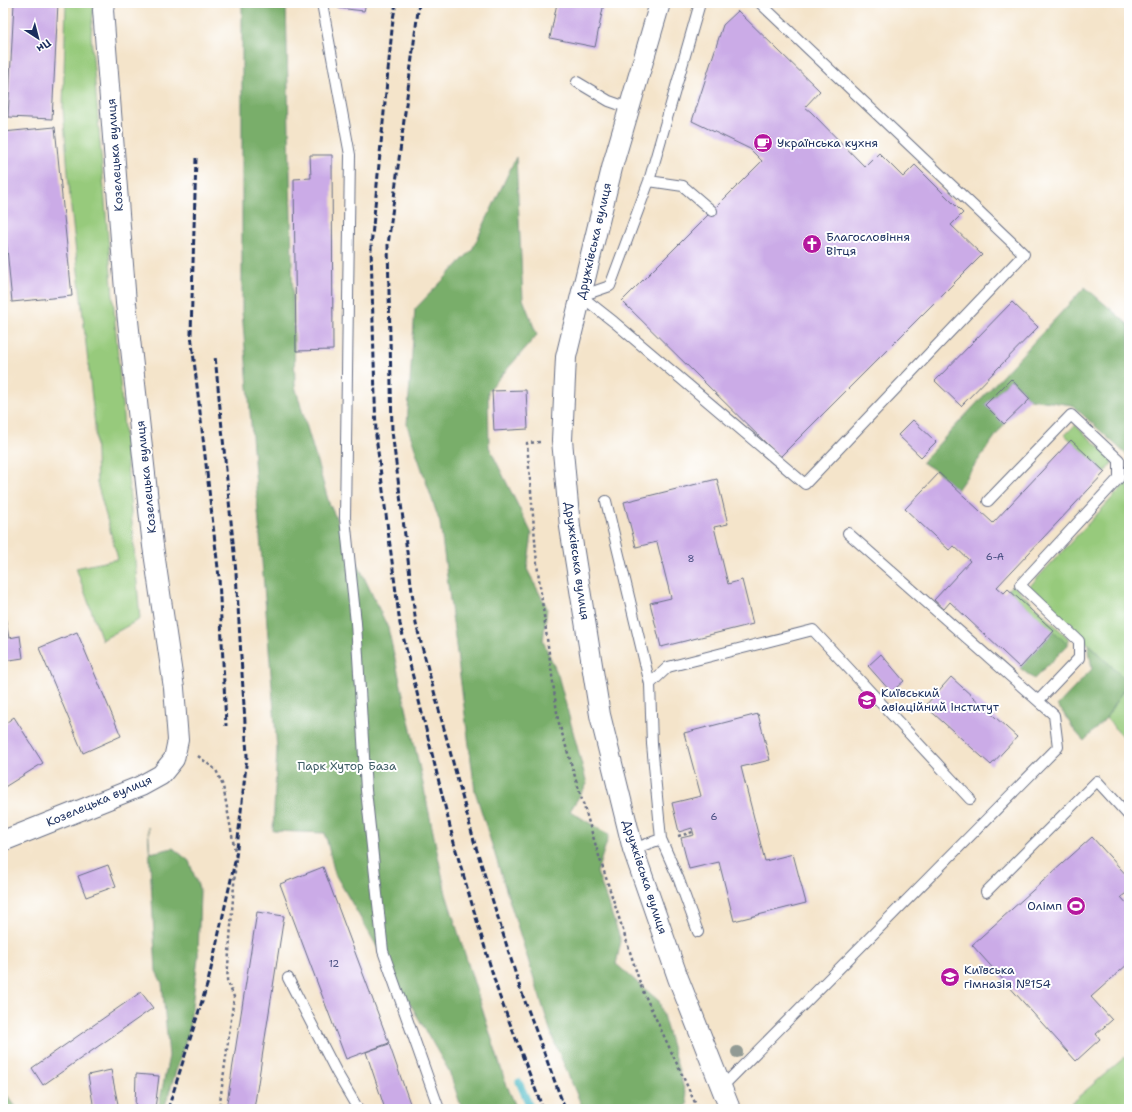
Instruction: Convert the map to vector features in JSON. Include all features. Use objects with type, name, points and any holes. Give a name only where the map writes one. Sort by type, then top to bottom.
[{"type":"street","name":"Козелецька вулиця","points":[[3,841],[141,786],[161,775],[174,758],[178,740],[174,688],[153,546],[126,302],[103,10],[104,3]]},
{"type":"street","name":"Дружківська вулиця","points":[[660,3],[613,164],[566,357],[562,440],[570,527],[600,715],[633,848],[678,978],[730,1109]]},
{"type":"lane","points":[[322,3],[350,155],[345,518],[356,623],[366,790],[383,951],[439,1109]]},
{"type":"lane","points":[[581,296],[610,286],[649,181],[700,3]]},
{"type":"lane","points":[[581,296],[620,327],[805,484],[1024,254],[760,3]]},
{"type":"lane","points":[[577,82],[609,101],[629,108]]},
{"type":"lane","points":[[649,181],[683,186],[712,211]]},
{"type":"lane","points":[[988,501],[1071,415],[1119,460],[1119,478],[1020,585],[1079,641],[1079,658],[1038,700]]},
{"type":"lane","points":[[606,501],[650,684],[652,744],[661,840],[679,880],[698,932]]},
{"type":"lane","points":[[721,1088],[1058,747],[1054,714],[848,533]]},
{"type":"lane","points":[[650,684],[668,667],[813,630],[970,799]]},
{"type":"lane","points":[[986,892],[1098,780],[1129,816]]},
{"type":"lane","points":[[633,848],[661,840]]},
{"type":"lane","points":[[288,978],[337,1073],[358,1109]]},
{"type":"path","points":[[562,440],[527,443],[537,564],[558,720],[598,853],[642,989],[698,1109]]},
{"type":"path","points":[[204,761],[216,770],[223,786],[236,857],[227,980],[234,997],[219,1109]]},
{"type":"path","points":[[675,836],[693,832]]},
{"type":"green space","points":[[66,3],[94,3],[91,35],[140,619],[102,640],[76,568],[118,559],[97,483],[95,426],[70,198],[63,108]]},
{"type":"green space","name":"Парк Хутор База","points":[[242,3],[286,3],[295,386],[329,503],[388,628],[446,894],[505,1081],[517,1109],[462,1109],[449,1071],[335,874],[325,833],[273,831],[277,749],[242,311]]},
{"type":"green space","points":[[516,157],[523,299],[537,335],[488,391],[489,447],[532,534],[527,569],[547,608],[543,641],[558,675],[587,784],[570,811],[609,835],[597,872],[621,941],[616,964],[659,1001],[688,1103],[683,1109],[583,1109],[553,1039],[475,791],[440,523],[407,425],[415,309],[472,250]]},
{"type":"green space","points":[[1085,287],[1129,325],[1129,455],[1128,456],[1072,405],[1030,399],[1011,379],[985,405],[1004,424],[957,490],[939,473],[922,462]]},
{"type":"green space","points":[[1075,425],[1112,459],[1112,463],[1105,472],[1065,435]]},
{"type":"green space","points":[[1129,480],[1129,744],[1106,718],[1128,682],[1029,587]]},
{"type":"green space","points":[[1013,585],[1069,639],[1068,645],[1008,589]]},
{"type":"green space","points":[[1054,631],[1068,645],[1034,679],[1020,668]]},
{"type":"green space","points":[[1088,644],[1128,682],[1106,718],[1084,741],[1057,706],[1092,669]]},
{"type":"green space","points":[[148,827],[150,853],[173,848],[189,861],[200,891],[198,958],[189,1030],[164,1109],[158,1109],[169,1056],[162,983],[156,971]]},
{"type":"green space","points":[[1125,1057],[1129,1061],[1129,1109],[1075,1109],[1070,1104]]},
{"type":"green space","points":[[3,1090],[16,1107],[12,1109],[3,1109]]},
{"type":"building","points":[[14,3],[58,3],[52,119],[8,117]]},
{"type":"building","points":[[337,3],[366,3],[364,11],[338,8]]},
{"type":"building","points":[[557,3],[604,3],[595,47],[550,38]]},
{"type":"building","points":[[738,11],[820,91],[805,107],[865,167],[879,153],[903,177],[915,165],[963,213],[951,225],[982,255],[780,457],[622,301],[762,161],[750,149],[692,121],[723,25]]},
{"type":"building","points":[[55,127],[72,296],[12,302],[3,206],[3,132]]},
{"type":"building","points":[[310,155],[332,155],[333,350],[296,351],[294,179],[311,178]]},
{"type":"building","points":[[1012,302],[1038,327],[961,406],[935,381]]},
{"type":"building","points":[[1011,379],[1030,399],[1004,424],[985,405]]},
{"type":"building","points":[[526,390],[528,429],[494,431],[492,391]]},
{"type":"building","points":[[913,420],[936,442],[921,457],[898,435]]},
{"type":"building","points":[[1071,440],[1105,472],[997,587],[1004,593],[1008,589],[1054,631],[1020,668],[950,602],[944,609],[934,600],[970,561],[954,546],[949,550],[905,509],[939,473],[993,523]]},
{"type":"building","points":[[717,479],[728,524],[714,527],[728,584],[742,580],[753,624],[661,647],[650,603],[671,598],[657,542],[636,547],[624,502]]},
{"type":"building","points":[[3,605],[9,638],[20,636],[23,658],[3,661]]},
{"type":"building","points":[[77,632],[121,736],[83,753],[39,648]]},
{"type":"building","points":[[881,654],[904,681],[891,692],[868,666]]},
{"type":"building","points":[[951,677],[1017,737],[991,765],[925,706]]},
{"type":"building","points":[[758,714],[770,760],[741,767],[765,861],[793,854],[806,903],[734,921],[719,862],[689,869],[681,838],[694,835],[692,828],[679,832],[672,803],[701,796],[684,733]]},
{"type":"building","points":[[14,717],[43,763],[3,788],[3,725]]},
{"type":"building","points":[[1092,837],[1129,878],[1129,891],[1121,897],[1129,906],[1129,963],[1091,997],[1112,1020],[1096,1034],[1100,1039],[1076,1061],[972,945]]},
{"type":"building","points":[[108,865],[116,886],[86,897],[78,876]]},
{"type":"building","points":[[323,867],[389,1043],[346,1059],[280,884]]},
{"type":"building","points":[[257,912],[284,916],[254,1109],[226,1109]]},
{"type":"building","points":[[141,992],[153,1008],[43,1085],[32,1068]]},
{"type":"building","points":[[389,1044],[412,1109],[385,1109],[366,1052]]},
{"type":"building","points":[[111,1070],[119,1109],[94,1109],[88,1075]]},
{"type":"building","points":[[136,1074],[159,1076],[155,1109],[135,1109]]},
{"type":"waterway","points":[[519,1082],[531,1109]]},
{"type":"railway","points":[[396,3],[393,19],[371,247],[376,436],[400,624],[455,847],[499,995],[543,1109]]},
{"type":"railway","points":[[419,3],[388,245],[392,431],[416,624],[474,841],[520,988],[565,1109]]},
{"type":"railway","points":[[196,158],[191,334],[219,577],[226,726]]},
{"type":"railway","points":[[168,1109],[208,982],[236,857],[247,756],[236,573],[215,356]]},
{"type":"place","name":"Українська кухня","points":[[763,143]]},
{"type":"place","name":"Благословіння Вітця","points":[[812,244]]},
{"type":"place","name":"Київський авіаційний інститут","points":[[867,700]]},
{"type":"place","name":"Олімп","points":[[1076,906]]},
{"type":"place","name":"Київська гімназія №154","points":[[950,977]]}]
